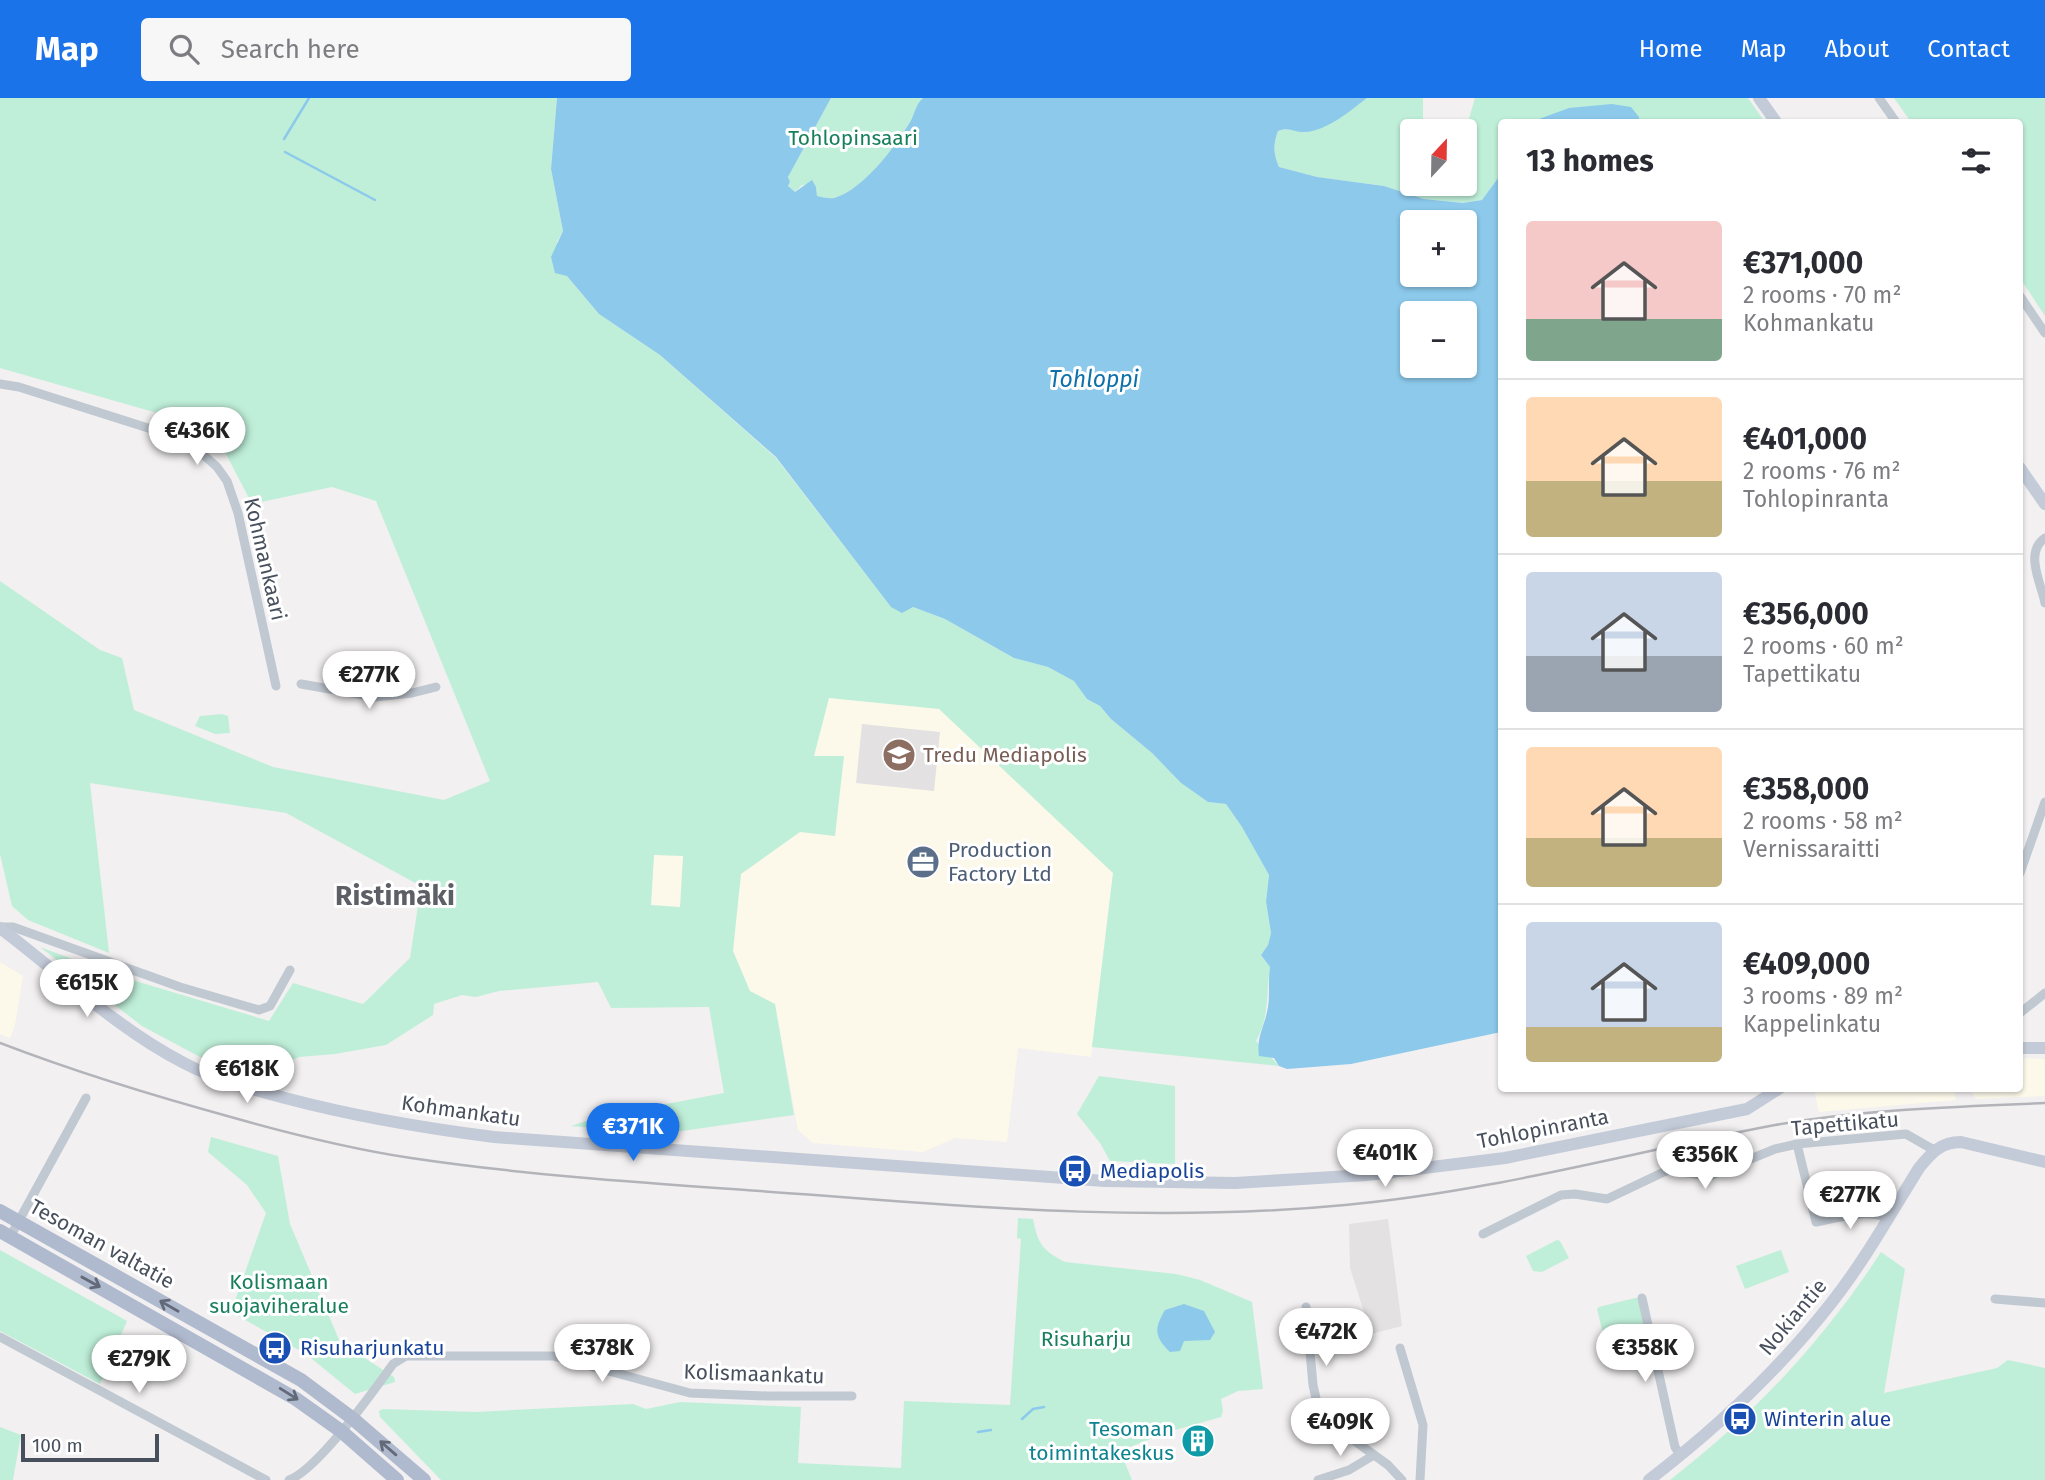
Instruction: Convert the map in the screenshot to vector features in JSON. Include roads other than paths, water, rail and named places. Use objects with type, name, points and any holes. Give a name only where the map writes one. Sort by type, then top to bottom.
[{"type":"main road","name":"Tesoman valtatie","points":[[0,1211],[301,1380],[352,1418],[424,1480]]},
{"type":"main road","name":"Tesoman valtatie","points":[[5,1234],[274,1385],[341,1431],[397,1480]]},
{"type":"street","points":[[1759,98],[1774,119]]},
{"type":"street","points":[[1879,98],[1894,119]]},
{"type":"street","points":[[2023,300],[2045,333]]},
{"type":"street","name":"Kohmankaari","points":[[0,384],[19,387],[170,435],[197,449],[217,467],[227,481],[239,513],[276,686]]},
{"type":"street","points":[[2023,472],[2045,504]]},
{"type":"street","points":[[2045,538],[2040,541],[2034,554],[2045,603]]},
{"type":"street","points":[[301,684],[375,696],[412,693],[436,687]]},
{"type":"street","points":[[2023,864],[2045,802]]},
{"type":"street","points":[[0,928],[13,927],[159,980],[259,1010],[270,1006],[290,970]]},
{"type":"street","name":"Kohmankatu","points":[[0,928],[120,1023],[166,1053],[222,1079],[306,1103],[412,1125],[494,1137],[969,1171]]},
{"type":"street","points":[[2023,1011],[2045,993]]},
{"type":"street","points":[[2023,1048],[2045,1048]]},
{"type":"street","name":"Tohlopinranta","points":[[969,1171],[1160,1183],[1290,1181],[1367,1175],[1505,1158],[1747,1109],[1774,1092]]},
{"type":"street","points":[[5,1234],[19,1222],[86,1098]]},
{"type":"street","name":"Tapettikatu","points":[[1483,1234],[1561,1195],[1575,1194],[1607,1199],[1668,1170],[1709,1176],[1775,1149],[1797,1144],[1906,1134],[1934,1150]]},
{"type":"street","points":[[1934,1150],[1961,1142],[2045,1162]]},
{"type":"street","points":[[1797,1144],[1816,1222],[1866,1213],[1888,1218]]},
{"type":"street","name":"Nokiantie","points":[[1649,1480],[1681,1456],[1748,1397],[1793,1349],[1833,1301],[1919,1168],[1934,1150]]},
{"type":"street","points":[[1642,1298],[1675,1447],[1681,1456]]},
{"type":"street","points":[[1995,1298],[2045,1303]]},
{"type":"street","points":[[1306,1307],[1313,1385],[1318,1407],[1342,1434],[1388,1465],[1402,1480]]},
{"type":"street","points":[[0,1337],[266,1480]]},
{"type":"street","points":[[1400,1348],[1423,1424],[1420,1480]]},
{"type":"street","name":"Kolismaankatu","points":[[289,1480],[300,1476],[352,1418],[393,1364],[406,1356],[553,1356],[690,1393],[852,1396]]},
{"type":"street","points":[[1318,1480],[1349,1470],[1374,1455]]},
{"type":"water","name":"Tohloppi","points":[[557,98],[831,98],[788,177],[788,186],[795,192],[812,180],[817,196],[830,198],[845,193],[867,177],[904,132],[923,98],[1367,98],[1322,128],[1306,132],[1285,129],[1278,131],[1274,149],[1279,167],[1317,177],[1384,186],[1400,191],[1400,196],[1463,203],[1482,200],[1498,178],[1498,1033],[1351,1064],[1287,1069],[1279,1066],[1274,1058],[1259,1056],[1259,1043],[1269,997],[1270,967],[1261,955],[1268,945],[1271,933],[1266,902],[1269,875],[1226,804],[1208,802],[1181,783],[1100,706],[1087,699],[1074,681],[1048,667],[1014,658],[945,619],[913,607],[902,613],[891,607],[776,457],[660,355],[599,314],[567,276],[555,273],[551,257],[563,231],[551,169]]},
{"type":"water","points":[[1612,104],[1631,107],[1639,119],[1539,119],[1569,108]]},
{"type":"water","points":[[1184,1304],[1204,1311],[1215,1332],[1210,1340],[1184,1341],[1180,1351],[1170,1352],[1158,1337],[1159,1322],[1165,1310]]},
{"type":"waterway","points":[[284,139],[309,98]]},
{"type":"waterway","points":[[285,152],[375,200]]},
{"type":"waterway","points":[[1022,1419],[1033,1409],[1044,1407]]},
{"type":"waterway","points":[[978,1432],[991,1430]]},
{"type":"railway","points":[[0,1043],[88,1074],[208,1111],[324,1141],[411,1158],[613,1180],[1080,1212],[1212,1213],[1400,1199],[1508,1181],[1808,1120],[1910,1110],[2045,1103]]},
{"type":"place","name":"Tredu Mediapolis","points":[[899,755]]},
{"type":"place","name":"Production Factory Ltd","points":[[923,862]]},
{"type":"place","name":"Mediapolis","points":[[1075,1171]]},
{"type":"place","name":"Risuharjunkatu","points":[[275,1348]]},
{"type":"place","name":"Winterin alue","points":[[1740,1419]]},
{"type":"place","name":"Tesoman toimintakeskus","points":[[1198,1441]]},
{"type":"district","name":"Ristimäki","points":[[395,895]]},
{"type":"park label","name":"Tohlopinsaari","points":[[853,138]]},
{"type":"park label","name":"Kolismaan suojaviheralue","points":[[279,1294]]},
{"type":"park label","name":"Risuharju","points":[[1086,1339]]}]
